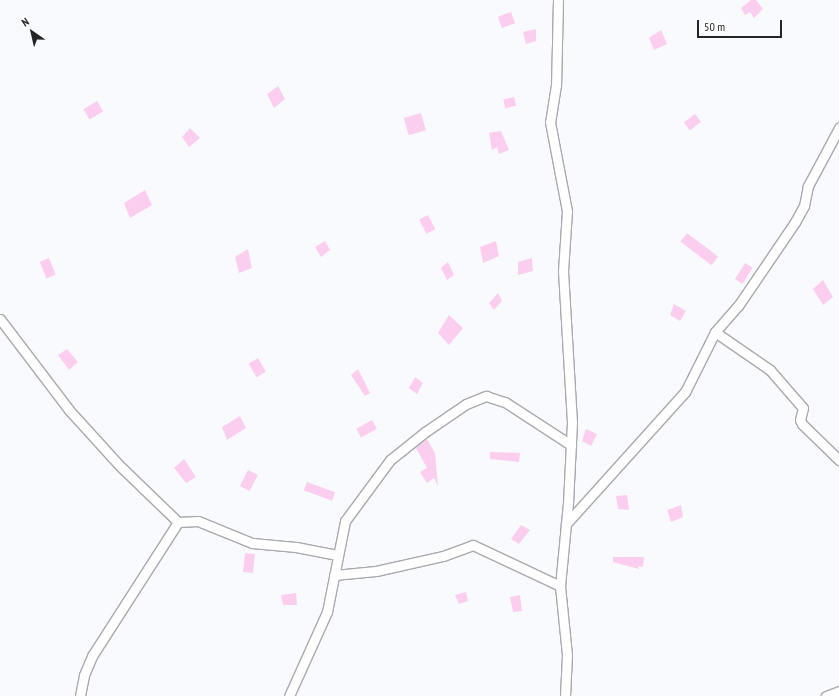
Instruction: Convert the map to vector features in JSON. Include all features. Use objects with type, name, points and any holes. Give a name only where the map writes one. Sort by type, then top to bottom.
[{"type":"street","points":[[558,0],[556,85],[550,122],[567,211],[563,271],[570,367],[571,445],[560,586],[567,655],[565,696]]},
{"type":"street","points":[[566,524],[685,392],[715,332],[738,306],[795,222],[804,206],[808,186],[839,128]]},
{"type":"street","points":[[0,319],[69,410],[119,465],[178,522],[198,521],[252,543],[296,547],[337,554]]},
{"type":"street","points":[[715,332],[770,370],[803,408],[800,420],[802,424],[839,460]]},
{"type":"street","points":[[289,696],[327,612],[337,554],[345,521],[390,460],[425,432],[479,397],[494,397],[505,402],[571,445]]},
{"type":"street","points":[[80,696],[84,675],[92,656],[178,522]]},
{"type":"street","points":[[334,575],[376,571],[443,556],[473,544],[560,586]]},
{"type":"street","points":[[826,696],[839,691]]},
{"type":"building","points":[[751,0],[756,0],[763,9],[754,18],[750,12],[745,15],[741,8]]},
{"type":"building","points":[[511,12],[515,23],[502,28],[498,17]]},
{"type":"building","points":[[536,29],[536,41],[526,44],[523,32]]},
{"type":"building","points":[[661,30],[667,44],[654,50],[649,38]]},
{"type":"building","points":[[278,86],[285,99],[274,108],[267,94]]},
{"type":"building","points":[[514,97],[516,106],[505,108],[503,99]]},
{"type":"building","points":[[97,101],[103,111],[89,120],[83,109]]},
{"type":"building","points":[[421,113],[426,130],[409,135],[404,118]]},
{"type":"building","points":[[695,114],[701,122],[690,130],[684,122]]},
{"type":"building","points":[[190,128],[200,138],[189,147],[182,137]]},
{"type":"building","points":[[501,131],[509,150],[499,154],[497,147],[492,150],[489,133]]},
{"type":"building","points":[[145,190],[152,205],[130,218],[124,203]]},
{"type":"building","points":[[428,215],[435,229],[426,234],[419,220]]},
{"type":"building","points":[[687,233],[718,256],[712,265],[680,242]]},
{"type":"building","points":[[325,241],[330,250],[321,257],[315,247]]},
{"type":"building","points":[[496,241],[499,256],[483,263],[480,247]]},
{"type":"building","points":[[248,249],[252,268],[239,273],[235,257]]},
{"type":"building","points":[[49,258],[56,275],[46,278],[40,262]]},
{"type":"building","points":[[532,258],[533,271],[518,275],[518,262]]},
{"type":"building","points":[[448,262],[454,275],[447,280],[441,268]]},
{"type":"building","points":[[745,263],[753,268],[743,284],[735,279]]},
{"type":"building","points":[[823,280],[833,297],[823,305],[813,289]]},
{"type":"building","points":[[498,293],[502,301],[494,310],[489,303]]},
{"type":"building","points":[[674,304],[686,311],[680,321],[670,315]]},
{"type":"building","points":[[449,315],[463,328],[449,345],[438,333]]},
{"type":"building","points":[[67,349],[78,362],[69,370],[58,355]]},
{"type":"building","points":[[258,358],[266,372],[256,377],[248,364]]},
{"type":"building","points":[[358,369],[370,393],[365,396],[351,375]]},
{"type":"building","points":[[415,377],[423,383],[417,394],[409,388]]},
{"type":"building","points":[[240,416],[246,428],[227,440],[222,427]]},
{"type":"building","points":[[372,420],[377,429],[361,437],[356,429]]},
{"type":"building","points":[[586,429],[597,434],[591,446],[582,441]]},
{"type":"building","points":[[427,439],[435,453],[438,486],[434,478],[427,483],[420,472],[427,468],[416,448]]},
{"type":"building","points":[[490,452],[520,453],[519,462],[490,459]]},
{"type":"building","points":[[184,459],[196,477],[186,483],[174,468]]},
{"type":"building","points":[[248,470],[258,475],[250,491],[240,486]]},
{"type":"building","points":[[307,482],[335,492],[332,501],[304,490]]},
{"type":"building","points":[[627,495],[629,510],[618,509],[616,496]]},
{"type":"building","points":[[681,505],[683,517],[671,522],[667,510]]},
{"type":"building","points":[[521,525],[530,530],[519,544],[511,539]]},
{"type":"building","points":[[245,553],[255,554],[253,573],[243,572]]},
{"type":"building","points":[[613,557],[644,557],[643,567],[638,566],[639,569],[613,562]]},
{"type":"building","points":[[466,592],[468,601],[459,604],[455,595]]},
{"type":"building","points":[[296,593],[297,605],[283,605],[281,595]]},
{"type":"building","points":[[520,595],[522,611],[513,612],[510,597]]}]
